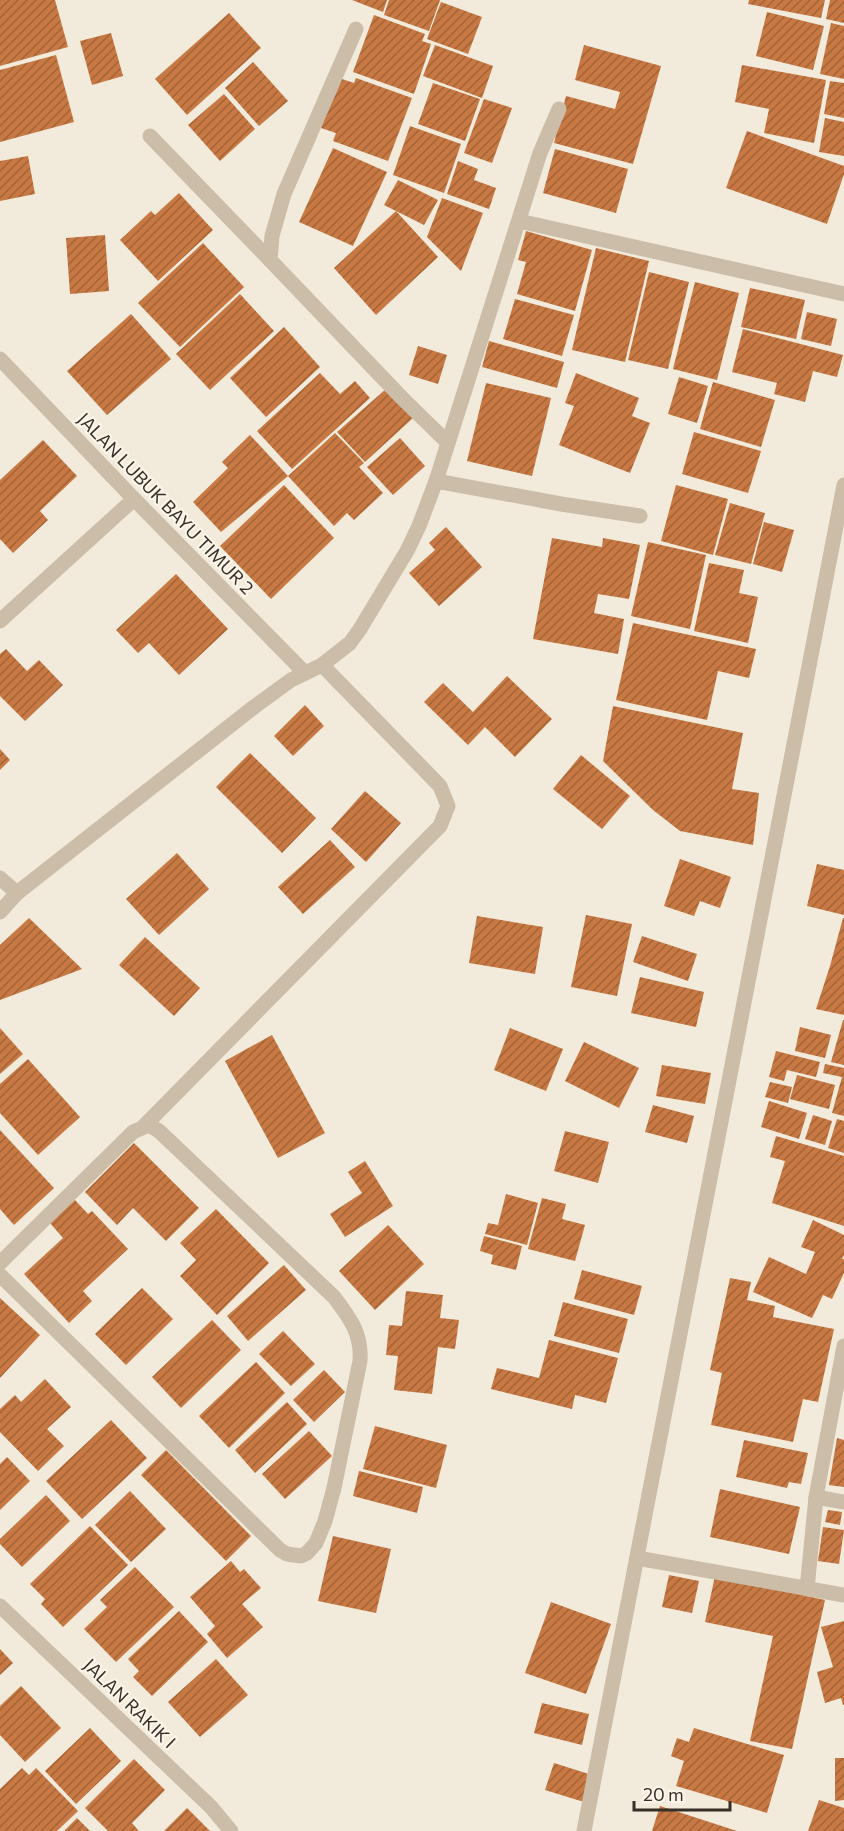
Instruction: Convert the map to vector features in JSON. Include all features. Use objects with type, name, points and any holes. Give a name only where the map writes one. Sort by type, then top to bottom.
[{"type":"street","points":[[270,260],[272,236],[284,194],[356,29]]},
{"type":"street","points":[[0,912],[17,893],[254,707],[291,680],[322,665],[350,643],[360,629],[420,526],[540,153],[559,109]]},
{"type":"street","points":[[150,136],[447,442]]},
{"type":"street","points":[[519,221],[844,294]]},
{"type":"street","name":"JALAN LUBUK BAYU TIMUR 2","points":[[0,359],[305,673]]},
{"type":"street","points":[[436,481],[640,516]]},
{"type":"street","points":[[584,1831],[844,485]]},
{"type":"street","points":[[0,621],[134,499]]},
{"type":"street","points":[[0,1263],[133,1132],[144,1126],[440,826],[448,806],[440,786],[322,665]]},
{"type":"street","points":[[0,878],[17,893]]},
{"type":"street","points":[[0,1275],[280,1550],[287,1554],[301,1556],[312,1549],[325,1521],[334,1488],[360,1360],[359,1337],[334,1297],[159,1131],[154,1127],[144,1126]]},
{"type":"street","points":[[807,1589],[816,1497],[844,1346]]},
{"type":"street","points":[[816,1497],[844,1502]]},
{"type":"street","points":[[637,1558],[844,1595]]},
{"type":"street","name":"JALAN RAKIK I","points":[[0,1606],[211,1807],[231,1831]]},
{"type":"building","points":[[0,0],[55,0],[68,47],[0,66]]},
{"type":"building","points":[[352,0],[387,0],[383,12]]},
{"type":"building","points":[[389,0],[440,0],[429,31],[384,15]]},
{"type":"building","points":[[749,0],[825,0],[821,18],[748,4]]},
{"type":"building","points":[[830,0],[844,0],[844,23],[826,19]]},
{"type":"building","points":[[441,2],[482,17],[468,54],[427,39]]},
{"type":"building","points":[[767,12],[824,26],[813,70],[756,56]]},
{"type":"building","points":[[229,13],[261,48],[187,115],[155,79]]},
{"type":"building","points":[[374,15],[425,34],[422,41],[431,44],[414,94],[353,72]]},
{"type":"building","points":[[831,23],[844,26],[844,79],[820,74]]},
{"type":"building","points":[[111,33],[123,76],[92,85],[80,41]]},
{"type":"building","points":[[435,45],[493,66],[482,98],[423,76]]},
{"type":"building","points":[[584,45],[661,66],[633,164],[554,143],[566,96],[615,109],[620,92],[575,80]]},
{"type":"building","points":[[56,55],[74,122],[0,142],[0,70]]},
{"type":"building","points":[[253,62],[288,101],[259,126],[225,88]]},
{"type":"building","points":[[742,65],[826,80],[814,143],[764,133],[769,109],[735,102]]},
{"type":"building","points":[[339,78],[354,83],[356,78],[412,98],[388,161],[333,141],[336,133],[321,128]]},
{"type":"building","points":[[830,81],[844,83],[844,118],[824,114]]},
{"type":"building","points":[[433,83],[480,99],[465,141],[418,124]]},
{"type":"building","points":[[224,94],[255,129],[220,161],[188,125]]},
{"type":"building","points":[[484,99],[512,108],[492,163],[464,153]]},
{"type":"building","points":[[825,118],[844,122],[844,156],[819,152]]},
{"type":"building","points":[[410,126],[461,144],[444,193],[393,175]]},
{"type":"building","points":[[747,131],[844,166],[844,174],[827,224],[726,188]]},
{"type":"building","points":[[333,148],[387,172],[353,246],[299,222]]},
{"type":"building","points":[[555,149],[628,169],[616,213],[543,193]]},
{"type":"building","points":[[28,156],[35,194],[0,201],[0,161]]},
{"type":"building","points":[[458,161],[478,169],[474,180],[496,188],[489,209],[447,194]]},
{"type":"building","points":[[398,180],[438,200],[424,225],[384,205]]},
{"type":"building","points":[[179,193],[213,230],[158,281],[120,240],[151,211],[155,215]]},
{"type":"building","points":[[442,198],[483,213],[461,271],[427,237]]},
{"type":"building","points":[[396,211],[438,257],[376,315],[334,268]]},
{"type":"building","points":[[526,231],[592,250],[575,311],[517,294],[526,262],[518,260]]},
{"type":"building","points":[[105,235],[109,291],[70,294],[66,238]]},
{"type":"building","points":[[203,243],[244,287],[180,347],[138,303]]},
{"type":"building","points":[[596,248],[649,261],[625,362],[572,350]]},
{"type":"building","points":[[649,272],[689,282],[668,369],[628,360]]},
{"type":"building","points":[[695,282],[739,293],[717,380],[673,369]]},
{"type":"building","points":[[750,288],[805,300],[796,339],[741,327]]},
{"type":"building","points":[[240,294],[274,331],[210,390],[176,354]]},
{"type":"building","points":[[515,299],[574,315],[562,356],[503,339]]},
{"type":"building","points":[[807,312],[837,319],[831,346],[801,339]]},
{"type":"building","points":[[131,314],[171,359],[107,415],[67,371]]},
{"type":"building","points":[[284,327],[320,367],[266,417],[230,378]]},
{"type":"building","points":[[743,329],[843,355],[837,377],[813,371],[805,402],[774,394],[777,383],[732,372]]},
{"type":"building","points":[[489,341],[564,362],[557,388],[482,367]]},
{"type":"building","points":[[418,346],[447,355],[438,384],[409,375]]},
{"type":"building","points":[[320,373],[340,394],[355,381],[370,398],[292,469],[257,431]]},
{"type":"building","points":[[576,373],[639,398],[632,416],[650,423],[630,473],[559,445],[574,406],[565,403]]},
{"type":"building","points":[[679,377],[708,386],[697,423],[668,414]]},
{"type":"building","points":[[713,382],[775,400],[761,447],[700,429]]},
{"type":"building","points":[[486,383],[551,398],[532,476],[467,461]]},
{"type":"building","points":[[386,389],[413,418],[365,462],[337,432]]},
{"type":"building","points":[[694,432],[761,451],[748,493],[682,474]]},
{"type":"building","points":[[335,433],[364,463],[359,467],[383,493],[354,520],[347,513],[334,526],[288,476]]},
{"type":"building","points":[[250,435],[288,476],[221,532],[193,502],[228,468],[222,462]]},
{"type":"building","points":[[400,438],[425,466],[393,495],[367,467]]},
{"type":"building","points":[[43,440],[77,476],[40,511],[48,520],[13,553],[0,539],[0,480]]},
{"type":"building","points":[[284,485],[334,538],[271,599],[220,546]]},
{"type":"building","points":[[676,485],[728,499],[713,555],[661,541]]},
{"type":"building","points":[[730,503],[765,513],[751,564],[715,555]]},
{"type":"building","points":[[764,522],[794,530],[782,572],[753,564]]},
{"type":"building","points":[[446,527],[482,567],[439,606],[409,573],[435,550],[429,543]]},
{"type":"building","points":[[552,538],[602,547],[603,538],[640,545],[629,599],[598,594],[594,613],[624,619],[618,654],[533,639]]},
{"type":"building","points":[[648,542],[706,555],[690,629],[631,616]]},
{"type":"building","points":[[709,563],[744,570],[739,593],[758,597],[748,643],[694,631]]},
{"type":"building","points":[[176,574],[228,629],[179,675],[149,643],[138,653],[116,630]]},
{"type":"building","points":[[633,623],[756,649],[749,678],[718,671],[707,720],[616,700]]},
{"type":"building","points":[[6,649],[27,671],[39,660],[63,685],[25,721],[0,696],[0,654]]},
{"type":"building","points":[[507,676],[552,719],[515,757],[485,727],[468,745],[424,702],[443,683],[473,712]]},
{"type":"building","points":[[305,705],[324,726],[293,756],[274,736]]},
{"type":"building","points":[[613,706],[743,733],[732,789],[759,793],[753,845],[680,831],[653,810],[603,761]]},
{"type":"building","points":[[0,749],[10,760],[0,770]]},
{"type":"building","points":[[250,753],[316,818],[282,853],[216,787]]},
{"type":"building","points":[[581,755],[630,796],[602,829],[553,789]]},
{"type":"building","points":[[365,791],[401,823],[366,862],[331,829]]},
{"type":"building","points":[[330,840],[355,867],[303,914],[278,887]]},
{"type":"building","points":[[177,853],[209,889],[159,935],[126,899]]},
{"type":"building","points":[[680,859],[731,877],[720,908],[700,901],[694,916],[664,906]]},
{"type":"building","points":[[817,864],[844,870],[844,915],[807,906]]},
{"type":"building","points":[[586,915],[632,924],[617,996],[571,987]]},
{"type":"building","points":[[477,916],[543,927],[535,974],[469,963]]},
{"type":"building","points":[[29,918],[82,969],[0,1000],[0,945]]},
{"type":"building","points":[[844,918],[844,1015],[816,1009]]},
{"type":"building","points":[[642,936],[697,954],[688,981],[633,962]]},
{"type":"building","points":[[145,937],[200,988],[174,1016],[119,965]]},
{"type":"building","points":[[640,977],[704,992],[696,1027],[631,1013]]},
{"type":"building","points":[[844,1020],[844,1065],[831,1062]]},
{"type":"building","points":[[800,1027],[831,1035],[825,1058],[795,1051]]},
{"type":"building","points":[[0,1028],[23,1054],[0,1074]]},
{"type":"building","points":[[510,1028],[563,1049],[546,1091],[494,1070]]},
{"type":"building","points":[[272,1035],[325,1133],[278,1158],[225,1061]]},
{"type":"building","points":[[584,1042],[639,1068],[619,1108],[565,1081]]},
{"type":"building","points":[[776,1051],[820,1062],[816,1077],[787,1070],[784,1081],[769,1077]]},
{"type":"building","points":[[28,1059],[80,1117],[38,1155],[0,1113],[0,1084]]},
{"type":"building","points":[[825,1064],[844,1068],[844,1116],[832,1113],[842,1077],[823,1073]]},
{"type":"building","points":[[662,1065],[711,1073],[705,1104],[656,1096]]},
{"type":"building","points":[[797,1075],[835,1085],[829,1109],[790,1099]]},
{"type":"building","points":[[770,1082],[792,1087],[788,1103],[765,1097]]},
{"type":"building","points":[[769,1101],[807,1113],[799,1139],[761,1127]]},
{"type":"building","points":[[653,1105],[694,1116],[687,1143],[645,1132]]},
{"type":"building","points":[[813,1115],[832,1121],[825,1145],[805,1139]]},
{"type":"building","points":[[837,1119],[844,1121],[844,1153],[828,1148]]},
{"type":"building","points":[[0,1130],[54,1188],[14,1225],[0,1209]]},
{"type":"building","points":[[565,1131],[609,1142],[598,1183],[554,1171]]},
{"type":"building","points":[[776,1136],[844,1156],[844,1226],[772,1203],[785,1161],[770,1157]]},
{"type":"building","points":[[134,1143],[199,1208],[166,1241],[133,1208],[117,1225],[85,1192]]},
{"type":"building","points":[[365,1161],[393,1206],[345,1237],[330,1214],[362,1193],[348,1172]]},
{"type":"building","points":[[506,1194],[538,1203],[527,1245],[485,1234],[488,1223],[498,1225]]},
{"type":"building","points":[[542,1198],[566,1204],[562,1219],[585,1225],[575,1261],[528,1249]]},
{"type":"building","points":[[75,1200],[88,1214],[92,1211],[128,1249],[83,1291],[92,1301],[69,1323],[24,1274],[63,1238],[50,1223]]},
{"type":"building","points":[[216,1209],[269,1263],[217,1315],[180,1276],[196,1260],[180,1243]]},
{"type":"building","points":[[813,1220],[844,1235],[842,1259],[844,1259],[844,1273],[832,1299],[823,1295],[812,1318],[753,1292],[769,1257],[806,1274],[815,1252],[801,1247]]},
{"type":"building","points":[[388,1225],[424,1264],[375,1310],[339,1271]]},
{"type":"building","points":[[484,1236],[522,1246],[516,1270],[491,1264],[493,1255],[480,1251]]},
{"type":"building","points":[[284,1265],[306,1290],[248,1341],[227,1316]]},
{"type":"building","points":[[582,1270],[642,1286],[634,1315],[574,1299]]},
{"type":"building","points":[[730,1278],[751,1282],[747,1300],[775,1306],[773,1317],[834,1329],[818,1402],[803,1399],[793,1442],[711,1425],[722,1373],[710,1370]]},
{"type":"building","points":[[142,1288],[173,1319],[126,1365],[95,1334]]},
{"type":"building","points":[[406,1291],[443,1295],[440,1318],[459,1320],[455,1349],[438,1347],[432,1394],[394,1390],[398,1356],[386,1355],[389,1325],[402,1326]]},
{"type":"building","points":[[0,1298],[40,1335],[0,1378]]},
{"type":"building","points":[[563,1302],[628,1319],[619,1353],[554,1336]]},
{"type":"building","points":[[212,1320],[241,1350],[181,1408],[152,1377]]},
{"type":"building","points":[[283,1331],[315,1364],[291,1386],[259,1354]]},
{"type":"building","points":[[549,1340],[618,1358],[606,1403],[575,1395],[572,1409],[491,1389],[497,1368],[539,1378]]},
{"type":"building","points":[[256,1362],[285,1393],[229,1448],[199,1416]]},
{"type":"building","points":[[324,1370],[345,1392],[314,1422],[293,1400]]},
{"type":"building","points":[[45,1379],[71,1407],[47,1429],[64,1446],[38,1471],[0,1432],[0,1409],[15,1395],[21,1402]]},
{"type":"building","points":[[287,1402],[307,1424],[255,1473],[235,1450]]},
{"type":"building","points":[[111,1420],[147,1458],[82,1519],[46,1481]]},
{"type":"building","points":[[375,1426],[447,1445],[436,1488],[363,1469]]},
{"type":"building","points":[[309,1431],[332,1456],[285,1499],[262,1474]]},
{"type":"building","points":[[837,1438],[844,1440],[844,1487],[829,1485]]},
{"type":"building","points":[[744,1440],[808,1453],[801,1484],[789,1482],[787,1488],[736,1477]]},
{"type":"building","points":[[166,1450],[251,1536],[226,1561],[141,1475]]},
{"type":"building","points":[[7,1457],[30,1481],[0,1510],[0,1464]]},
{"type":"building","points":[[359,1471],[423,1487],[417,1513],[353,1496]]},
{"type":"building","points":[[720,1489],[800,1507],[789,1554],[710,1537]]},
{"type":"building","points":[[130,1491],[166,1529],[131,1562],[95,1525]]},
{"type":"building","points":[[46,1495],[70,1521],[22,1567],[0,1544],[0,1539]]},
{"type":"building","points":[[828,1510],[842,1512],[840,1525],[825,1522]]},
{"type":"building","points":[[90,1526],[128,1565],[63,1627],[41,1604],[45,1599],[30,1584]]},
{"type":"building","points":[[823,1527],[844,1530],[839,1564],[818,1561]]},
{"type":"building","points":[[333,1536],[391,1549],[376,1613],[318,1601]]},
{"type":"building","points":[[231,1561],[240,1572],[244,1569],[261,1588],[242,1604],[263,1627],[227,1658],[207,1634],[215,1626],[190,1597]]},
{"type":"building","points":[[135,1567],[174,1607],[116,1662],[84,1629],[107,1607],[100,1600]]},
{"type":"building","points":[[669,1575],[699,1581],[692,1613],[662,1607]]},
{"type":"building","points":[[715,1576],[825,1600],[792,1749],[750,1741],[773,1636],[705,1622]]},
{"type":"building","points":[[551,1602],[611,1624],[586,1694],[525,1673]]},
{"type":"building","points":[[179,1611],[208,1642],[152,1696],[133,1677],[139,1671],[128,1659]]},
{"type":"building","points":[[844,1621],[844,1705],[841,1698],[825,1703],[817,1672],[833,1667],[821,1627]]},
{"type":"building","points":[[0,1649],[13,1663],[0,1675]]},
{"type":"building","points":[[216,1659],[248,1695],[200,1737],[168,1702]]},
{"type":"building","points":[[21,1686],[61,1728],[25,1762],[0,1735],[0,1706]]},
{"type":"building","points":[[542,1703],[589,1714],[582,1745],[534,1733]]},
{"type":"building","points":[[90,1728],[121,1761],[76,1804],[45,1771]]},
{"type":"building","points":[[694,1728],[784,1755],[767,1813],[676,1786],[684,1761],[671,1756],[677,1738],[689,1742]]},
{"type":"building","points":[[835,1758],[844,1758],[844,1800],[835,1801]]},
{"type":"building","points":[[134,1759],[165,1790],[132,1823],[139,1831],[108,1831],[85,1808]]},
{"type":"building","points":[[554,1763],[592,1775],[584,1802],[545,1790]]},
{"type":"building","points":[[22,1768],[29,1775],[36,1768],[78,1811],[57,1831],[0,1831],[0,1789]]},
{"type":"building","points":[[819,1800],[844,1808],[844,1831],[808,1831]]},
{"type":"building","points":[[660,1806],[737,1831],[652,1831]]},
{"type":"building","points":[[187,1808],[210,1831],[164,1831]]},
{"type":"building","points":[[77,1818],[90,1831],[64,1831]]}]
